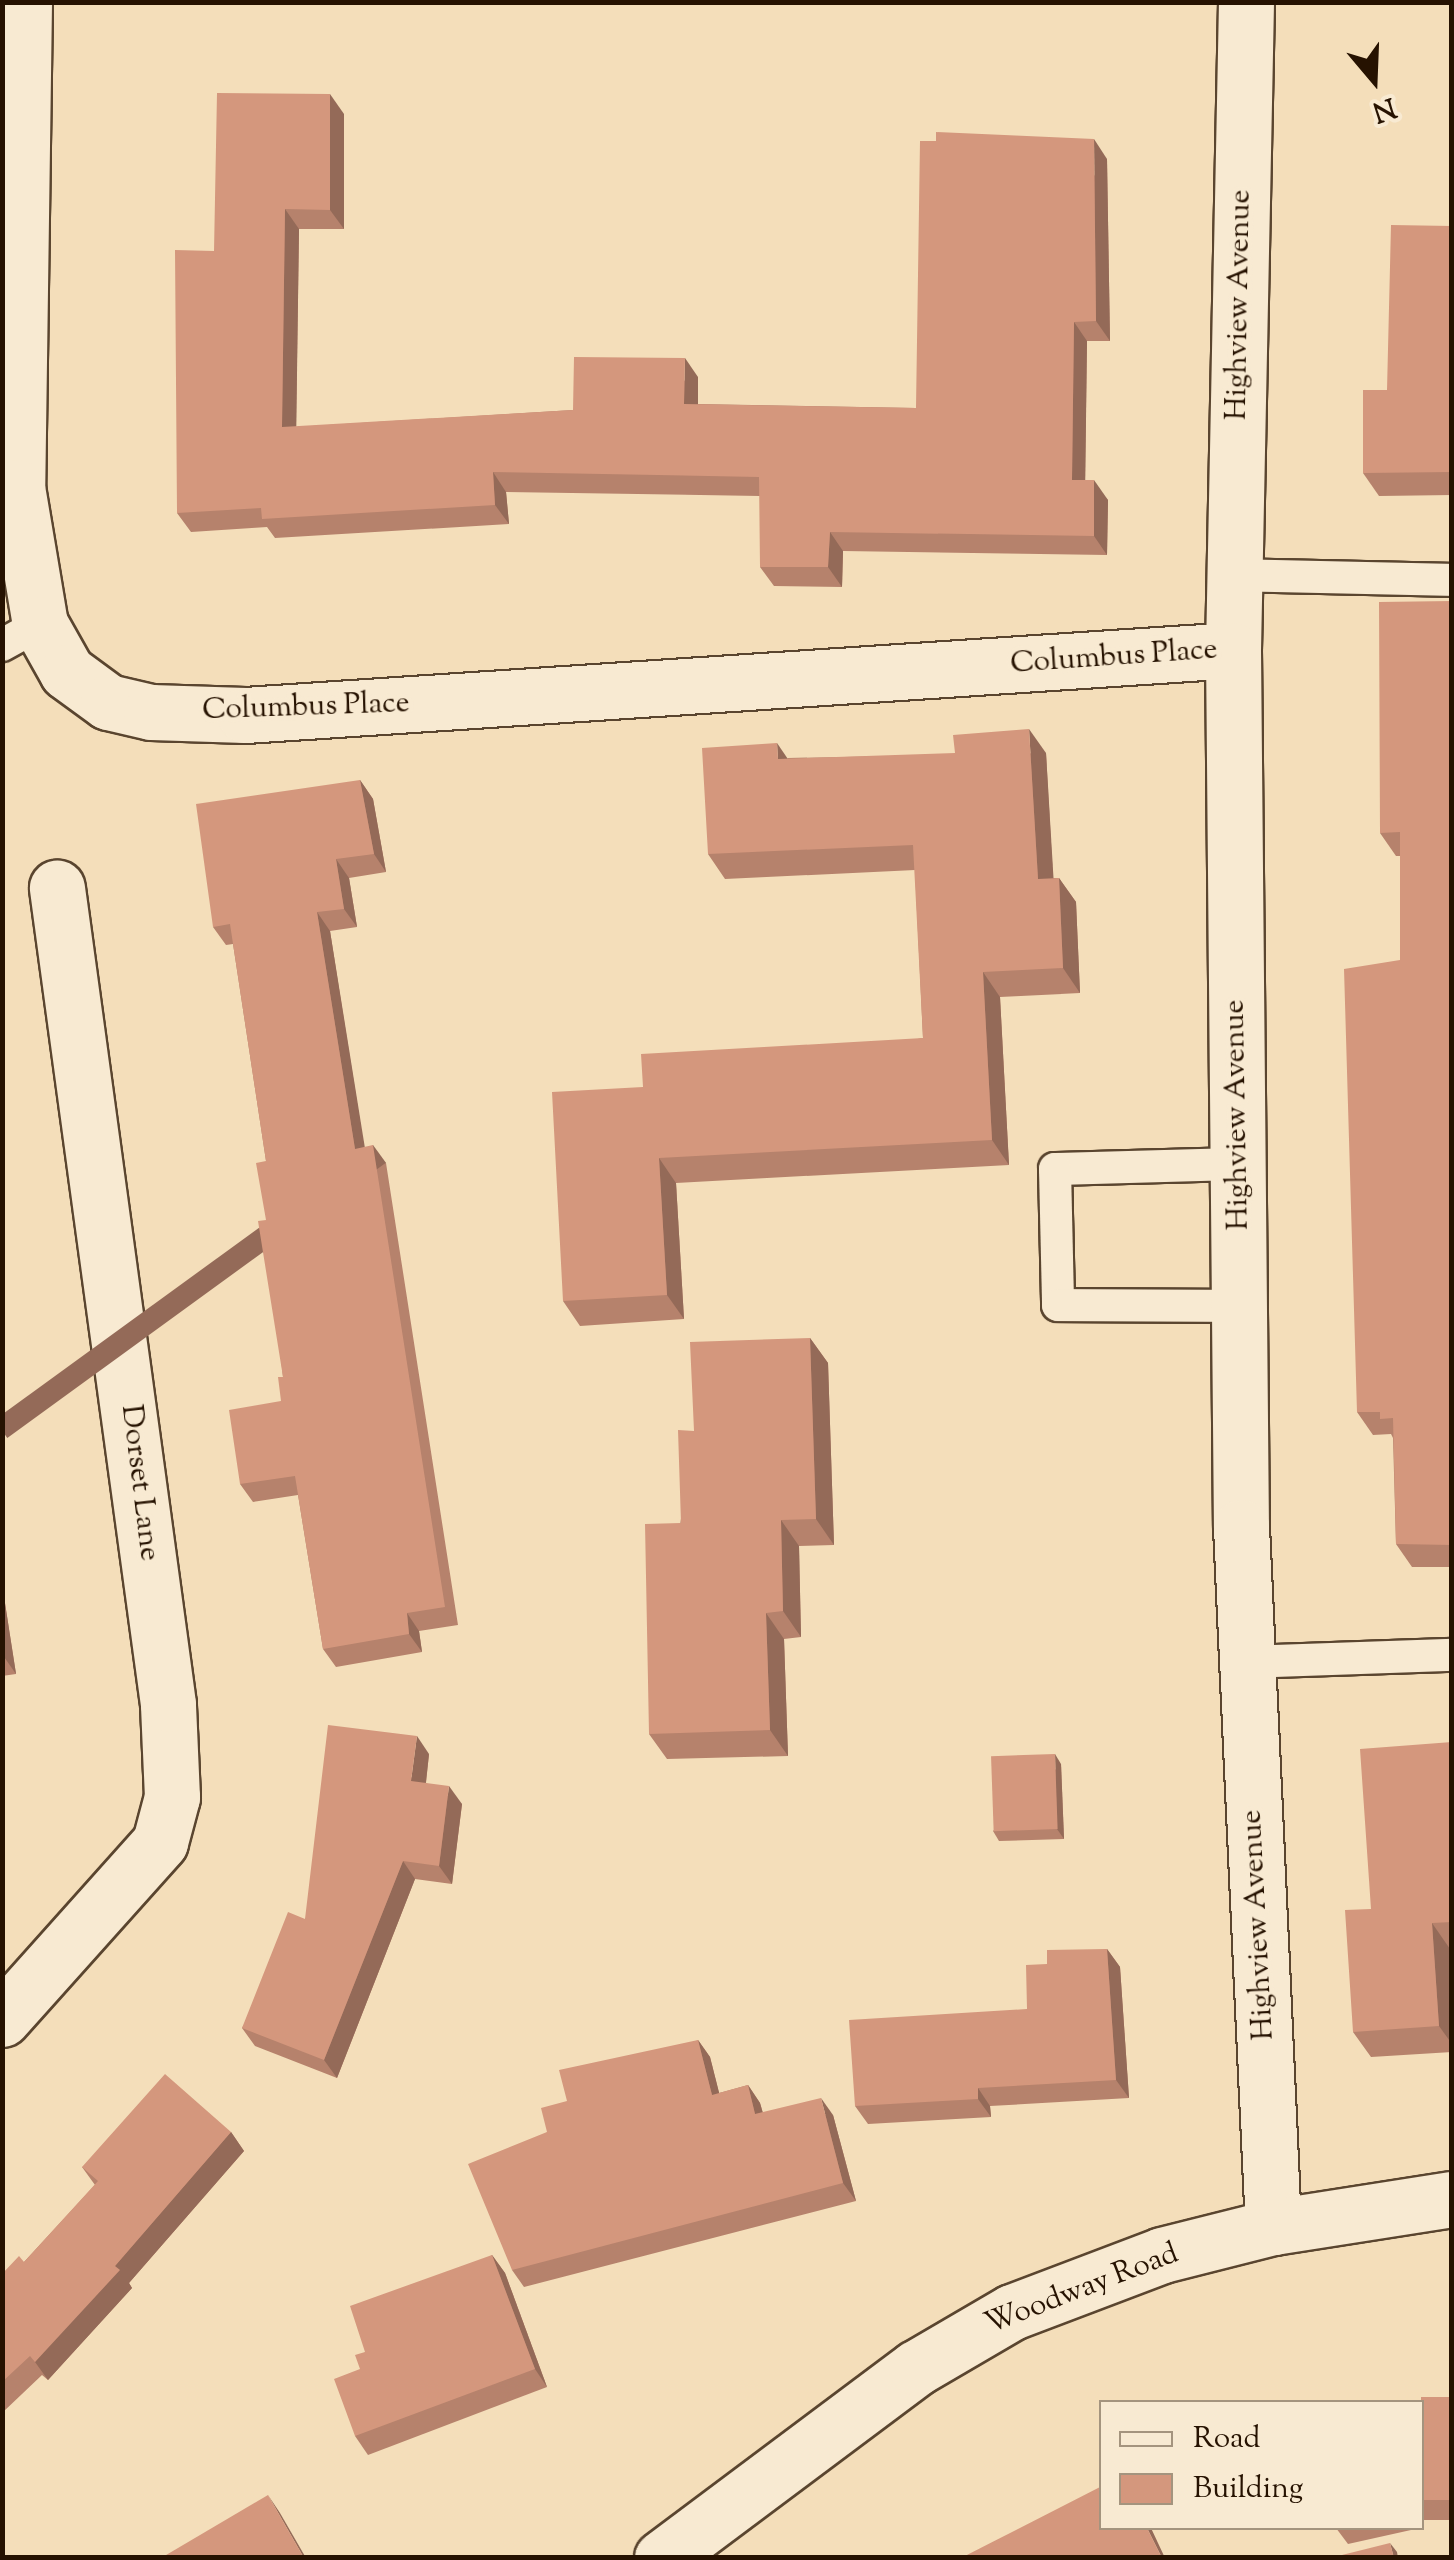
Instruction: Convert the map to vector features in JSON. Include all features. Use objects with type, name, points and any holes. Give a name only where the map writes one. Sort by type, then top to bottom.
[{"type":"street","name":"Columbus Place","points":[[24,2],[12,98],[10,487],[21,635],[108,702],[151,712],[245,715],[1233,650]]},
{"type":"street","name":"Highview Avenue","points":[[1246,2],[1233,650],[1238,1164],[1247,1662],[1272,2227]]},
{"type":"street","name":"Dorset Lane","points":[[2,2019],[160,1842],[172,1796],[153,1587],[57,888]]},
{"type":"street","name":"Woodway Road","points":[[662,2558],[961,2339],[1076,2285],[1162,2254],[1272,2227],[1452,2199]]},
{"type":"lane","points":[[1234,575],[1452,580]]},
{"type":"lane","points":[[1238,1164],[1056,1169],[1058,1305],[1240,1306]]},
{"type":"lane","points":[[1247,1662],[1452,1654]]},
{"type":"building","points":[[217,93],[330,94],[330,210],[285,209],[282,427],[573,410],[574,357],[685,358],[684,404],[916,408],[920,141],[936,141],[936,132],[1094,139],[1096,321],[1074,322],[1072,480],[1094,480],[1094,536],[830,532],[828,567],[760,567],[759,477],[493,472],[495,505],[262,519],[261,508],[177,513],[175,250],[214,251]]},
{"type":"building","points":[[1391,225],[1452,226],[1452,472],[1363,473],[1363,390],[1387,390]]},
{"type":"building","points":[[1452,601],[1452,1545],[1396,1544],[1393,1418],[1380,1419],[1380,1412],[1357,1412],[1344,969],[1400,960],[1400,832],[1380,833],[1379,602]]},
{"type":"building","points":[[1029,729],[1038,879],[1059,878],[1063,968],[983,972],[992,1140],[659,1158],[667,1295],[563,1301],[552,1092],[643,1087],[641,1054],[923,1038],[913,845],[708,854],[702,748],[777,743],[778,759],[955,753],[953,735]]},
{"type":"building","points":[[360,780],[374,854],[336,859],[344,909],[317,912],[355,1149],[373,1145],[445,1607],[407,1613],[409,1634],[323,1649],[295,1476],[240,1484],[229,1410],[281,1401],[278,1377],[283,1377],[258,1221],[266,1220],[256,1163],[266,1161],[230,924],[213,927],[196,804]]},
{"type":"building","points":[[810,1338],[816,1519],[781,1520],[783,1611],[766,1613],[770,1730],[649,1734],[645,1524],[681,1523],[678,1430],[694,1431],[690,1342]]},
{"type":"building","points":[[328,1725],[417,1736],[411,1781],[449,1786],[439,1866],[403,1861],[324,2060],[242,2028],[288,1912],[305,1919]]},
{"type":"building","points":[[1452,1742],[1452,1922],[1432,1923],[1439,2026],[1353,2032],[1345,1910],[1371,1909],[1360,1749]]},
{"type":"building","points":[[1055,1754],[1058,1829],[994,1831],[991,1756]]},
{"type":"building","points":[[1107,1949],[1116,2080],[978,2088],[978,2099],[855,2106],[849,2020],[1027,2009],[1026,1965],[1047,1964],[1047,1950]]},
{"type":"building","points":[[698,2040],[712,2095],[748,2085],[755,2114],[821,2098],[843,2183],[512,2270],[468,2164],[547,2132],[541,2108],[567,2101],[559,2070]]},
{"type":"building","points":[[165,2074],[231,2132],[115,2266],[120,2270],[35,2362],[30,2356],[2,2382],[2,2274],[19,2256],[24,2262],[98,2181],[82,2167]]},
{"type":"building","points":[[492,2255],[535,2369],[355,2436],[334,2379],[360,2369],[355,2355],[365,2352],[350,2306]]},
{"type":"building","points":[[1421,2397],[1452,2397],[1452,2500],[1424,2500]]},
{"type":"building","points":[[1099,2488],[1099,2530],[1148,2530],[1162,2558],[961,2558]]},
{"type":"building","points":[[268,2495],[304,2558],[161,2558]]},
{"type":"building","points":[[1390,2543],[1394,2558],[1330,2558]]}]
